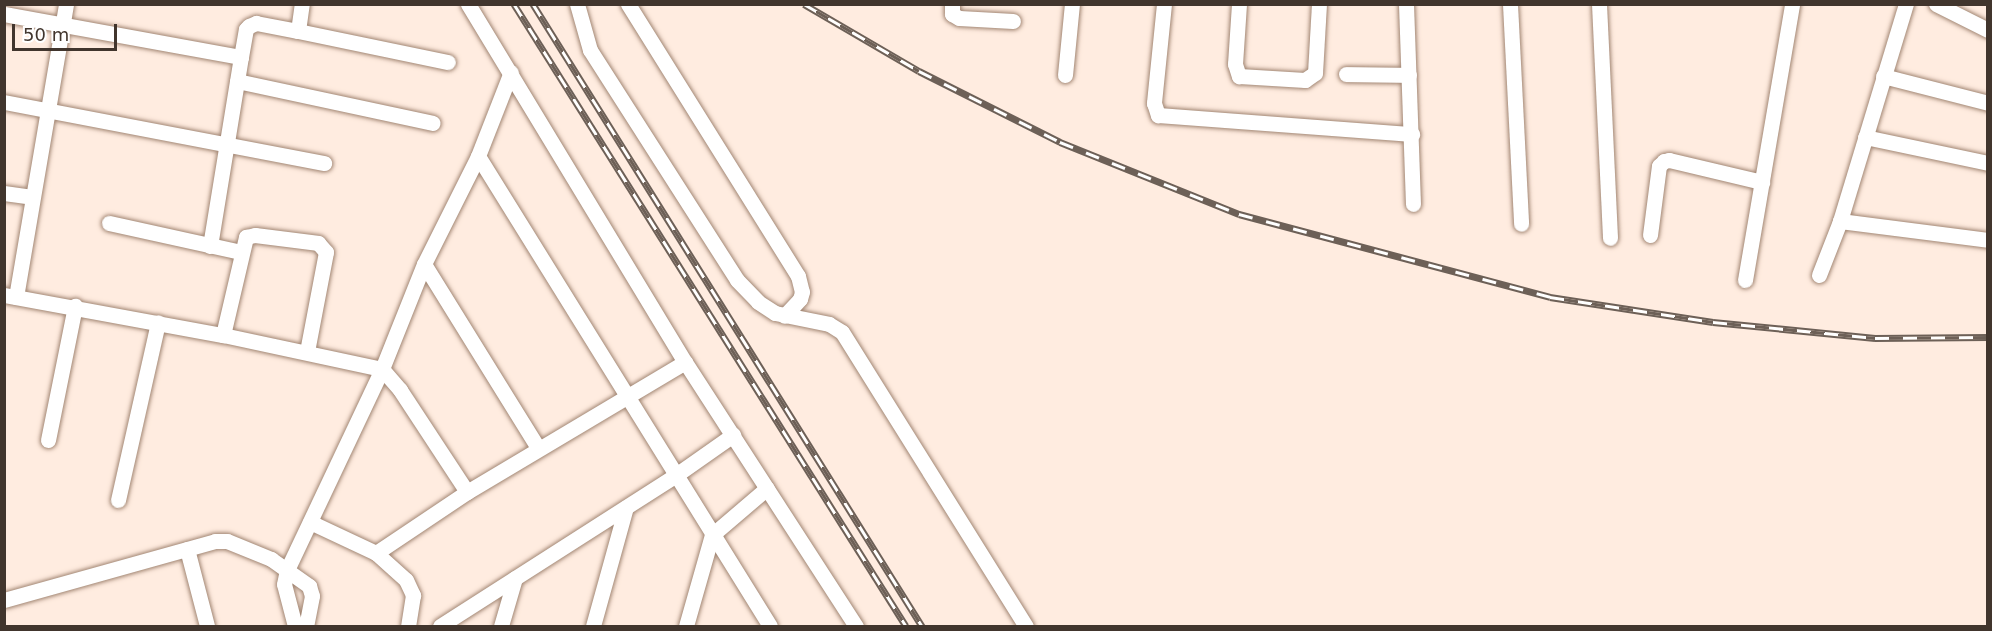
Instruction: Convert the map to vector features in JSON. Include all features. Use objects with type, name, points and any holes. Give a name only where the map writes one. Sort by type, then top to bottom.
[{"type":"street","points":[[66,4],[32,197],[10,296],[158,322],[382,369],[400,390],[467,492]]},
{"type":"street","points":[[298,31],[302,4]]},
{"type":"street","points":[[468,4],[685,362],[856,627]]},
{"type":"street","points":[[577,4],[590,50],[737,280],[766,308],[784,316],[829,324],[842,332],[1026,627]]},
{"type":"street","points":[[628,4],[798,276],[801,284],[800,299],[784,316]]},
{"type":"street","points":[[952,4],[952,14],[959,18],[1013,21]]},
{"type":"street","points":[[1065,75],[1072,4]]},
{"type":"street","points":[[1164,4],[1154,103],[1158,115],[1412,134]]},
{"type":"street","points":[[1239,4],[1235,64],[1239,76],[1305,80],[1315,73],[1319,4]]},
{"type":"street","points":[[1406,4],[1413,204]]},
{"type":"street","points":[[1510,4],[1521,224]]},
{"type":"street","points":[[1599,4],[1610,238]]},
{"type":"street","points":[[1745,280],[1792,4]]},
{"type":"street","points":[[1819,275],[1840,221],[1906,4]]},
{"type":"street","points":[[1936,4],[1988,30]]},
{"type":"street","points":[[4,14],[240,57]]},
{"type":"street","points":[[210,246],[240,57],[246,29],[252,24],[298,31],[448,62]]},
{"type":"street","points":[[295,627],[285,592],[287,570],[382,369],[424,264],[477,156],[511,72]]},
{"type":"street","points":[[1346,74],[1409,75]]},
{"type":"street","points":[[1883,76],[1988,104]]},
{"type":"street","points":[[237,81],[433,123]]},
{"type":"street","points":[[4,102],[324,163]]},
{"type":"street","points":[[1865,137],[1988,163]]},
{"type":"street","points":[[477,156],[770,627]]},
{"type":"street","points":[[1650,235],[1659,166],[1664,161],[1669,160],[1762,182]]},
{"type":"street","points":[[4,193],[32,197]]},
{"type":"street","points":[[1840,221],[1988,240]]},
{"type":"street","points":[[109,223],[241,252]]},
{"type":"street","points":[[223,335],[244,240],[249,235],[318,243],[325,248],[326,252],[307,352]]},
{"type":"street","points":[[424,264],[538,448]]},
{"type":"street","points":[[48,440],[75,306]]},
{"type":"street","points":[[118,500],[158,322]]},
{"type":"street","points":[[376,553],[538,448],[685,362]]},
{"type":"street","points":[[440,627],[676,475],[732,435]]},
{"type":"street","points":[[686,627],[712,536],[767,488]]},
{"type":"street","points":[[593,627],[626,507]]},
{"type":"street","points":[[310,522],[376,553],[398,572],[411,587],[413,605],[408,627]]},
{"type":"street","points":[[4,600],[215,541],[227,541],[256,552],[305,582],[311,590],[306,627]]},
{"type":"street","points":[[187,549],[207,627]]},
{"type":"street","points":[[501,627],[515,578]]},
{"type":"railway","points":[[514,4],[906,626]]},
{"type":"railway","points":[[533,4],[922,626]]},
{"type":"railway","points":[[804,4],[919,71],[1060,142],[1239,214],[1550,297],[1713,322],[1875,338],[1988,337]]}]
